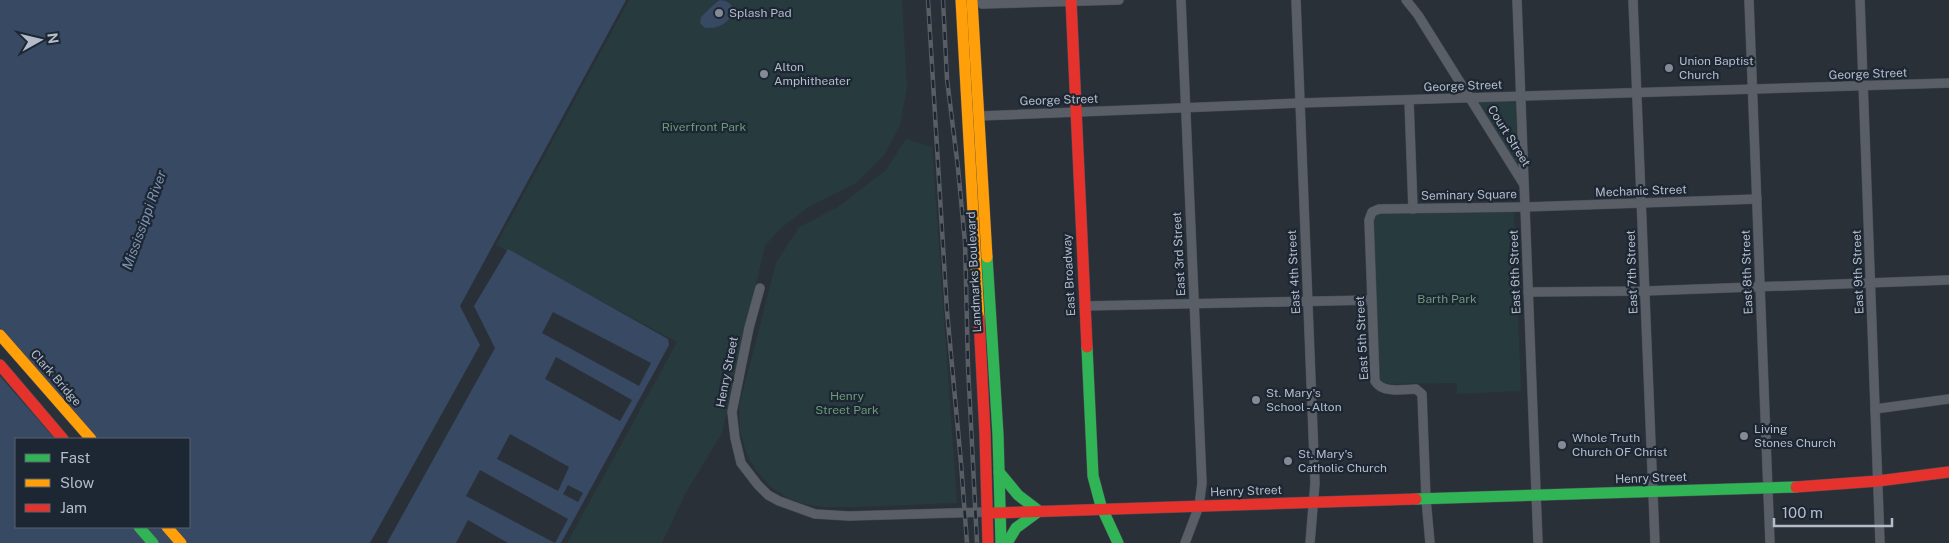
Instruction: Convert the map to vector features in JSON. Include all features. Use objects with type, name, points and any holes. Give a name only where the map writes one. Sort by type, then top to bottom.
[{"type":"main road","name":"Landmarks Boulevard","points":[[960,0],[985,434],[988,543]]},
{"type":"main road","name":"Landmarks Boulevard","points":[[978,1],[979,116],[999,472],[1000,543]]},
{"type":"main road","name":"East Broadway","points":[[1071,1],[1092,465],[1094,487],[1118,543]]},
{"type":"main road","name":"Clark Bridge","points":[[0,335],[90,438]]},
{"type":"main road","points":[[0,365],[62,438]]},
{"type":"main road","points":[[999,472],[1011,489],[1039,511],[1022,522],[1007,543]]},
{"type":"main road","name":"Henry Street","points":[[987,512],[1768,488],[1878,481],[1949,472]]},
{"type":"main road","points":[[140,528],[153,543]]},
{"type":"main road","points":[[168,528],[181,543]]},
{"type":"street","points":[[978,1],[1119,0]]},
{"type":"street","name":"East 3rd Street","points":[[1181,0],[1202,483],[1199,506],[1185,543]]},
{"type":"street","name":"East 4th Street","points":[[1296,0],[1315,483],[1310,543]]},
{"type":"street","name":"Court Street","points":[[1406,0],[1418,15],[1524,186]]},
{"type":"street","name":"East 6th Street","points":[[1518,0],[1520,97],[1538,543]]},
{"type":"street","name":"East 7th Street","points":[[1633,0],[1655,543]]},
{"type":"street","name":"East 8th Street","points":[[1749,0],[1770,543]]},
{"type":"street","name":"East 9th Street","points":[[1860,0],[1880,543]]},
{"type":"street","name":"George Street","points":[[979,116],[1300,103],[1949,84]]},
{"type":"street","points":[[1409,100],[1413,208]]},
{"type":"street","name":"Mechanic Street","points":[[1525,207],[1757,199]]},
{"type":"street","name":"Seminary Square","points":[[1413,208],[1525,207]]},
{"type":"street","name":"East 5th Street","points":[[1413,208],[1379,209],[1372,212],[1369,220],[1375,381],[1383,389],[1416,388],[1422,394],[1426,499],[1430,543]]},
{"type":"street","points":[[1528,292],[1645,291],[1949,280]]},
{"type":"street","name":"Henry Street","points":[[760,288],[749,328],[732,412],[735,438],[741,463],[768,495],[815,514],[848,516],[987,512]]},
{"type":"street","points":[[1084,306],[1372,300]]},
{"type":"street","points":[[1876,409],[1949,399]]},
{"type":"green space","name":"Riverfront Park","points":[[629,0],[902,0],[907,88],[900,125],[885,154],[856,183],[810,206],[781,228],[765,246],[722,433],[685,494],[662,543],[567,543],[677,342],[496,245]]},
{"type":"green space","points":[[1518,100],[1523,179],[1476,101]]},
{"type":"green space","name":"Henry Street Park","points":[[906,139],[932,147],[957,503],[856,507],[824,507],[804,504],[788,498],[770,486],[758,473],[747,455],[740,431],[739,406],[776,263],[799,227],[838,207],[886,170]]},
{"type":"green space","name":"Barth Park","points":[[1514,211],[1521,391],[1457,394],[1457,383],[1385,384],[1381,382],[1378,377],[1373,221],[1375,216],[1380,213]]},
{"type":"water","name":"Mississippi River","points":[[0,0],[626,0],[460,306],[480,345],[370,543],[0,543]]},
{"type":"water","name":"Splash Pad","points":[[720,0],[731,5],[732,10],[728,21],[722,25],[705,28],[700,23],[701,17]]},
{"type":"water","points":[[508,249],[668,339],[669,345],[561,543],[387,543],[495,348],[474,306]]},
{"type":"pier","points":[[553,312],[651,363],[639,386],[542,333]]},
{"type":"pier","points":[[0,328],[94,438],[54,438],[0,376]]},
{"type":"pier","points":[[556,357],[632,400],[620,421],[545,379]]},
{"type":"pier","points":[[510,434],[569,467],[558,491],[497,459]]},
{"type":"pier","points":[[480,470],[568,519],[555,543],[466,496]]},
{"type":"pier","points":[[568,485],[583,493],[578,502],[563,494]]},
{"type":"pier","points":[[468,520],[508,543],[456,543]]},
{"type":"railway","points":[[928,0],[947,311],[967,543]]},
{"type":"railway","points":[[943,0],[947,79],[965,243],[968,366],[977,543]]},
{"type":"traffic: fast","points":[[987,257],[998,435],[1001,543]]},
{"type":"traffic: fast","points":[[1087,347],[1093,476],[1101,506],[1118,543]]},
{"type":"traffic: fast","points":[[999,472],[1018,495],[1039,511],[1016,528],[1007,543]]},
{"type":"traffic: fast","points":[[1416,499],[1796,487]]},
{"type":"traffic: fast","points":[[140,528],[153,543]]},
{"type":"traffic: slow","points":[[961,0],[979,318]]},
{"type":"traffic: slow","points":[[972,0],[987,257]]},
{"type":"traffic: slow","points":[[0,335],[90,438]]},
{"type":"traffic: slow","points":[[168,528],[181,543]]},
{"type":"traffic: jam","points":[[1071,0],[1087,347]]},
{"type":"traffic: jam","points":[[979,318],[988,543]]},
{"type":"traffic: jam","points":[[0,365],[62,438]]},
{"type":"traffic: jam","points":[[1796,487],[1878,481],[1949,472]]},
{"type":"traffic: jam","points":[[994,513],[1416,499]]},
{"type":"place","name":"Splash Pad","points":[[719,13]]},
{"type":"place","name":"Union Baptist Church","points":[[1669,68]]},
{"type":"place","name":"Alton Amphitheater","points":[[764,74]]},
{"type":"place","name":"St. Mary's School - Alton","points":[[1256,400]]},
{"type":"place","name":"Living Stones Church","points":[[1744,436]]},
{"type":"place","name":"Whole Truth Church OF Christ","points":[[1562,445]]},
{"type":"place","name":"St. Mary's Catholic Church","points":[[1288,461]]}]
